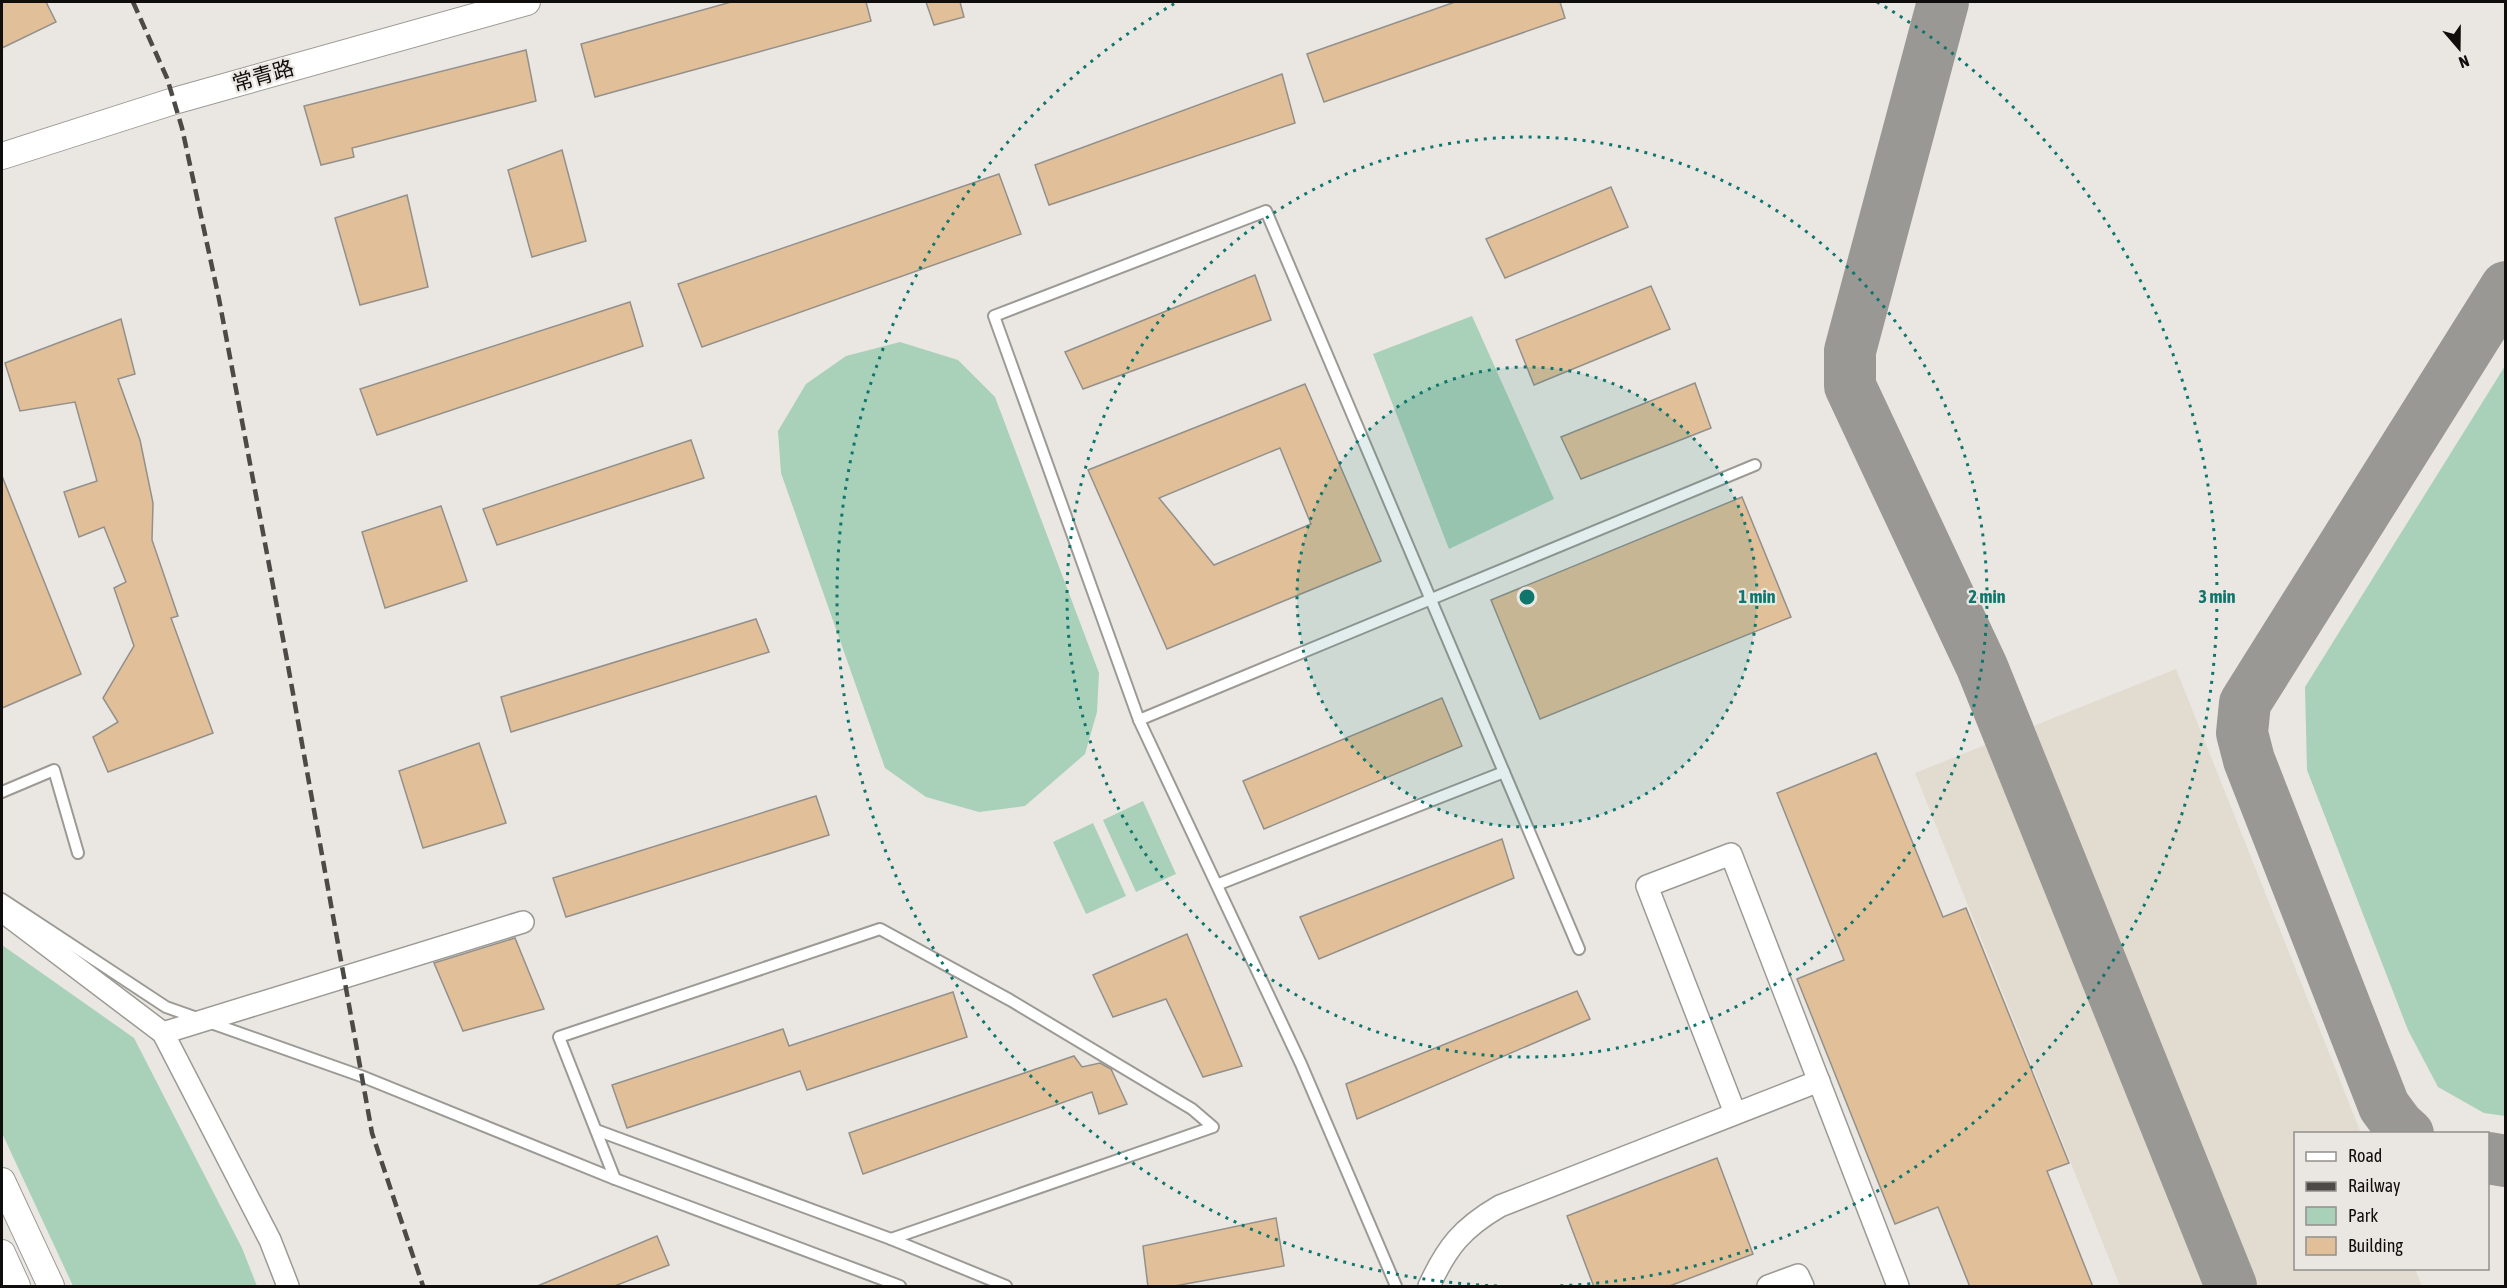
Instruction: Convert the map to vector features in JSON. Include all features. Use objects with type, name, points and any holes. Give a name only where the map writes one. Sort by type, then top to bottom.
[{"type":"street","name":"常青路","points":[[2,156],[174,101],[527,2]]},
{"type":"street","points":[[1735,1113],[1647,886],[1731,854],[1898,1287]]},
{"type":"street","points":[[2,911],[163,1033],[270,1240],[288,1287]]},
{"type":"street","points":[[163,1033],[523,922]]},
{"type":"street","points":[[1429,1287],[1454,1240],[1474,1221],[1500,1206],[1819,1081]]},
{"type":"street","points":[[2,1181],[51,1287]]},
{"type":"street","points":[[2,1252],[17,1287]]},
{"type":"street","points":[[1768,1287],[1798,1275],[1803,1287]]},
{"type":"lane","points":[[1396,1287],[1302,1064],[1219,884],[1139,720],[994,316],[1266,211],[1579,949]]},
{"type":"lane","points":[[1139,720],[1755,465]]},
{"type":"lane","points":[[2,792],[54,770],[78,853]]},
{"type":"lane","points":[[1219,884],[1504,772]]},
{"type":"lane","points":[[2,899],[166,1007],[362,1076],[615,1179],[900,1287]]},
{"type":"lane","points":[[615,1179],[559,1037],[880,929],[1010,1000],[1192,1109],[1213,1127],[891,1239]]},
{"type":"lane","points":[[596,1130],[891,1239],[1005,1287]]},
{"type":"shaded area","points":[[2176,669],[2361,1132],[2294,1132],[2294,1270],[2415,1270],[2422,1286],[2120,1286],[1915,773]]},
{"type":"green space","points":[[1472,316],[1554,499],[1449,549],[1373,354]]},
{"type":"green space","points":[[900,342],[958,360],[995,397],[1099,673],[1097,712],[1085,754],[1025,806],[979,812],[926,797],[885,768],[781,473],[778,431],[806,384],[846,356]]},
{"type":"green space","points":[[2505,366],[2506,1116],[2484,1113],[2438,1087],[2408,1030],[2307,770],[2305,687]]},
{"type":"green space","points":[[1143,801],[1176,874],[1136,892],[1103,820]]},
{"type":"green space","points":[[1093,823],[1126,896],[1086,914],[1053,842]]},
{"type":"green space","points":[[2,945],[134,1038],[242,1248],[257,1286],[73,1286],[2,1133]]},
{"type":"building","points":[[2,2],[46,2],[56,22],[2,48]]},
{"type":"building","points":[[731,2],[866,2],[871,21],[595,97],[581,44]]},
{"type":"building","points":[[926,2],[960,2],[964,17],[934,25]]},
{"type":"building","points":[[1455,2],[1560,2],[1565,18],[1324,102],[1307,54]]},
{"type":"building","points":[[526,50],[536,101],[352,148],[354,157],[321,165],[304,106]]},
{"type":"building","points":[[1282,74],[1295,123],[1049,205],[1035,165]]},
{"type":"building","points":[[562,150],[586,241],[532,257],[508,170]]},
{"type":"building","points":[[999,174],[1021,234],[702,347],[678,284]]},
{"type":"building","points":[[1611,187],[1628,227],[1505,278],[1486,239]]},
{"type":"building","points":[[407,195],[428,287],[360,305],[335,218]]},
{"type":"building","points":[[1255,275],[1271,320],[1083,389],[1065,352]]},
{"type":"building","points":[[1651,286],[1670,329],[1534,385],[1516,340]]},
{"type":"building","points":[[630,302],[643,346],[377,435],[360,389]]},
{"type":"building","points":[[121,319],[135,374],[118,379],[140,440],[153,503],[152,540],[178,616],[171,618],[213,733],[108,772],[93,737],[118,722],[103,698],[134,646],[114,588],[126,582],[104,527],[79,537],[64,492],[97,481],[75,402],[20,411],[5,363]]},
{"type":"building","points":[[1695,383],[1711,428],[1581,479],[1561,437]]},
{"type":"building","points":[[1305,384],[1381,561],[1167,649],[1088,470]],"holes":[[[1280,448],[1311,524],[1214,565],[1159,498]]]},
{"type":"building","points":[[691,440],[704,478],[497,545],[483,509]]},
{"type":"building","points":[[2,476],[81,674],[2,708]]},
{"type":"building","points":[[1742,497],[1791,617],[1540,719],[1491,600]]},
{"type":"building","points":[[441,506],[467,581],[385,608],[362,532]]},
{"type":"building","points":[[756,619],[769,652],[511,732],[501,697]]},
{"type":"building","points":[[1442,698],[1462,746],[1264,829],[1243,781]]},
{"type":"building","points":[[479,743],[506,823],[423,848],[399,771]]},
{"type":"building","points":[[1876,753],[1943,917],[1966,908],[2069,1163],[2047,1171],[2093,1287],[1970,1287],[1938,1207],[1895,1224],[1797,979],[1844,960],[1777,793]]},
{"type":"building","points":[[816,796],[829,835],[566,917],[553,878]]},
{"type":"building","points":[[1502,839],[1514,878],[1319,959],[1300,917]]},
{"type":"building","points":[[1187,934],[1242,1066],[1203,1077],[1166,999],[1113,1017],[1093,975]]},
{"type":"building","points":[[515,938],[544,1009],[463,1031],[434,963]]},
{"type":"building","points":[[1577,991],[1590,1019],[1357,1119],[1346,1084]]},
{"type":"building","points":[[953,992],[967,1037],[807,1090],[800,1071],[627,1128],[612,1085],[783,1029],[789,1046]]},
{"type":"building","points":[[1074,1056],[1082,1067],[1100,1063],[1111,1069],[1127,1104],[1099,1114],[1092,1092],[863,1174],[849,1133]]},
{"type":"building","points":[[1717,1158],[1753,1254],[1667,1287],[1594,1287],[1567,1216]]},
{"type":"building","points":[[1276,1218],[1284,1266],[1169,1287],[1148,1287],[1143,1246]]},
{"type":"building","points":[[657,1236],[669,1265],[612,1287],[535,1287]]},
{"type":"taxiway","points":[[1943,2],[1850,351],[1850,386],[1982,667],[2231,1286]]},
{"type":"taxiway","points":[[2406,1132],[2384,1106],[2249,760],[2242,733],[2245,703],[2506,287]]},
{"type":"taxiway","points":[[2489,1158],[2506,1161]]},
{"type":"railway","points":[[133,2],[167,78],[182,128],[219,299],[372,1133],[423,1286]]}]
